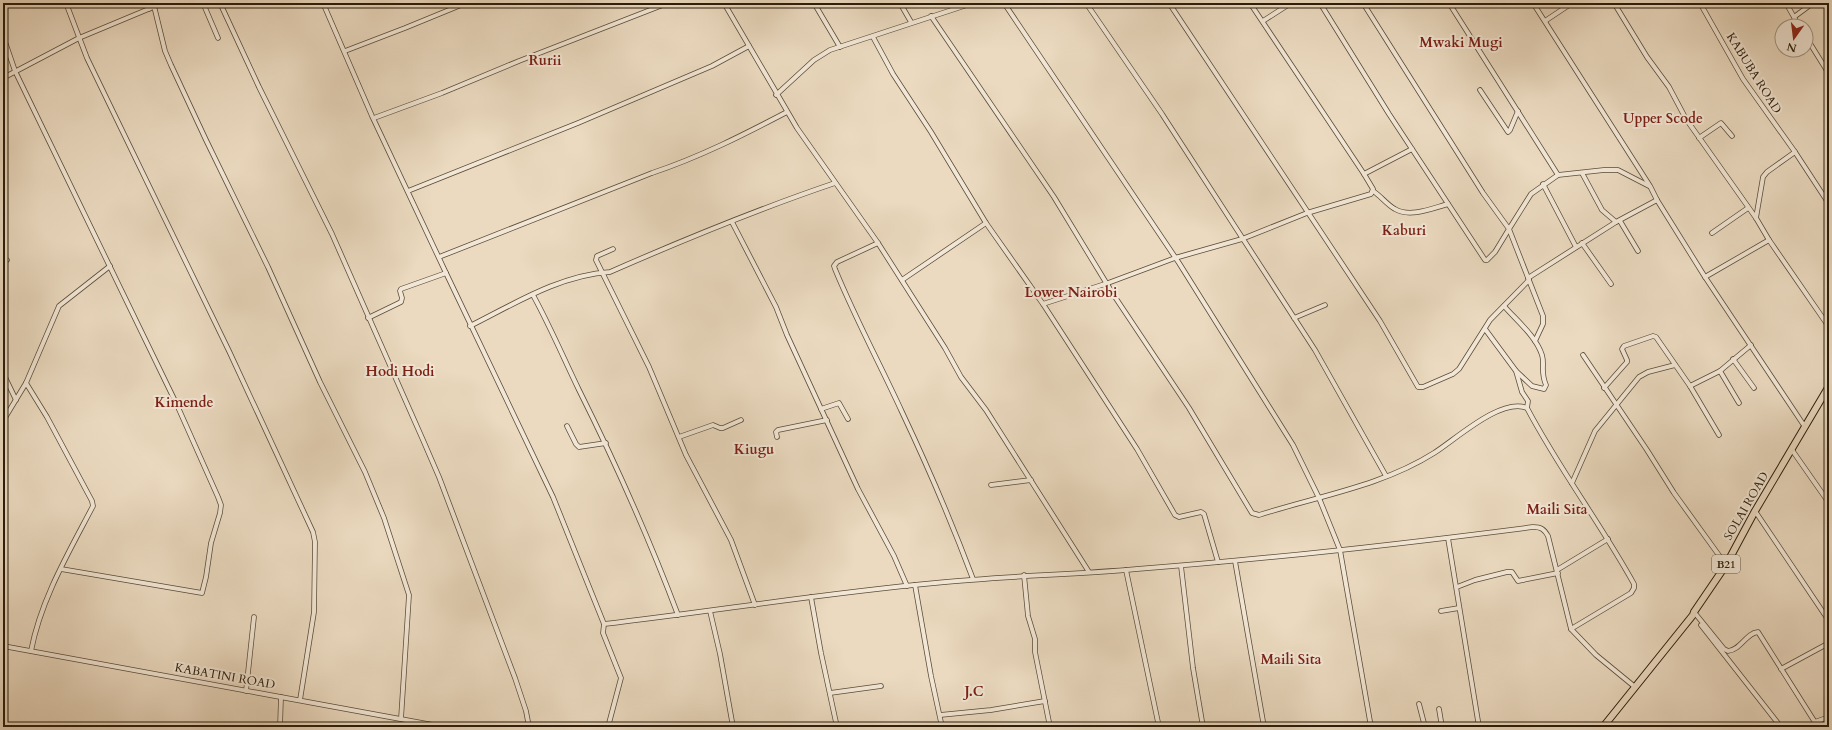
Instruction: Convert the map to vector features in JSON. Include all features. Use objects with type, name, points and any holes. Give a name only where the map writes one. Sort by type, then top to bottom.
[{"type":"highway","name":"SOLAI ROAD","points":[[1603,727],[1694,614],[1726,565],[1755,511],[1829,387]]},
{"type":"street","points":[[66,3],[79,38],[167,225],[229,351],[313,532],[315,542],[314,612],[300,700]]},
{"type":"street","points":[[146,3],[149,9]]},
{"type":"street","points":[[3,78],[79,38],[163,3]]},
{"type":"street","points":[[203,3],[218,38]]},
{"type":"street","points":[[220,3],[259,87],[332,234],[439,477],[515,678],[526,711],[528,727]]},
{"type":"street","points":[[323,3],[374,118],[470,326],[553,497],[604,624],[603,633],[621,678],[608,727]]},
{"type":"street","points":[[345,51],[466,3]]},
{"type":"street","points":[[374,118],[442,93],[668,3]]},
{"type":"street","points":[[724,3],[776,95],[835,183],[878,243],[962,377],[990,417],[1090,572]]},
{"type":"street","points":[[814,3],[840,47]]},
{"type":"street","points":[[900,3],[912,22]]},
{"type":"street","points":[[776,95],[821,54],[873,37],[912,22],[973,3]]},
{"type":"street","points":[[1004,3],[1175,258],[1293,445],[1319,498],[1340,550],[1371,727]]},
{"type":"street","points":[[1086,3],[1162,114],[1315,350],[1386,476]]},
{"type":"street","points":[[1169,3],[1380,321],[1418,387],[1423,387],[1456,372],[1490,320],[1528,279],[1582,243],[1657,200]]},
{"type":"street","points":[[1250,3],[1364,174],[1373,191],[1394,209],[1403,212],[1418,211],[1448,204]]},
{"type":"street","points":[[1263,21],[1291,3]]},
{"type":"street","points":[[1320,3],[1412,149],[1486,260],[1495,252],[1531,194],[1558,175],[1618,170],[1650,186]]},
{"type":"street","points":[[1363,3],[1480,188],[1509,229],[1543,318],[1543,324],[1535,341]]},
{"type":"street","points":[[1449,3],[1558,175]]},
{"type":"street","points":[[1533,3],[1650,186],[1705,278],[1805,427]]},
{"type":"street","points":[[1545,21],[1572,3]]},
{"type":"street","points":[[1614,3],[1647,57],[1669,87],[1686,119],[1756,218],[1769,240],[1829,327]]},
{"type":"street","name":"KABUBA ROAD","points":[[1700,3],[1746,83],[1795,152],[1829,204]]},
{"type":"street","points":[[1786,3],[1794,17],[1813,3]]},
{"type":"street","points":[[154,6],[166,52],[171,65],[268,267],[320,382],[365,472],[384,518],[409,595],[401,719]]},
{"type":"street","points":[[931,16],[1054,197],[1157,362],[1189,408],[1252,513],[1259,515],[1299,502],[1319,498],[1386,476],[1409,467],[1433,454],[1480,420],[1506,409],[1522,406],[1527,408]]},
{"type":"street","points":[[3,36],[15,71],[177,405],[221,505],[211,543],[202,593],[61,569]]},
{"type":"street","points":[[873,37],[893,74],[931,132],[986,224],[1043,304],[1150,470],[1175,515],[1178,516],[1202,512],[1204,514],[1218,562]]},
{"type":"street","points":[[408,191],[578,123],[712,66],[749,46]]},
{"type":"street","points":[[1814,50],[1829,74]]},
{"type":"street","points":[[1480,90],[1508,132],[1518,111]]},
{"type":"street","points":[[439,257],[652,173],[684,162],[717,148],[787,112]]},
{"type":"street","points":[[1699,138],[1721,123],[1732,136]]},
{"type":"street","points":[[1364,174],[1412,149]]},
{"type":"street","points":[[1756,218],[1763,177],[1767,172],[1795,152]]},
{"type":"street","points":[[1582,173],[1602,210],[1618,222],[1638,251]]},
{"type":"street","points":[[470,326],[560,283],[591,274],[610,272],[666,247],[794,197],[835,183]]},
{"type":"street","points":[[1544,184],[1576,247]]},
{"type":"street","points":[[1043,304],[1108,283],[1175,258],[1242,239],[1307,213],[1370,194],[1373,191]]},
{"type":"street","points":[[1712,233],[1748,208]]},
{"type":"street","points":[[732,222],[776,307],[787,335],[858,489],[894,556],[907,586]]},
{"type":"street","points":[[902,280],[986,224]]},
{"type":"street","points":[[1705,278],[1769,240]]},
{"type":"street","points":[[878,243],[837,262],[834,266],[855,316],[902,411],[941,498],[974,579]]},
{"type":"street","points":[[1582,243],[1611,284]]},
{"type":"street","points":[[613,249],[596,257],[596,260],[649,367],[686,455],[731,540],[755,605]]},
{"type":"street","points":[[3,421],[26,383],[59,306],[110,266]]},
{"type":"street","points":[[368,318],[401,302],[401,289],[446,273]]},
{"type":"street","points":[[533,295],[554,334],[606,443],[656,555],[678,614]]},
{"type":"street","points":[[1294,318],[1325,305]]},
{"type":"street","points":[[1485,329],[1523,379],[1532,386],[1539,389],[1544,389],[1546,385],[1542,376],[1542,356],[1535,341],[1504,306]]},
{"type":"street","points":[[1604,388],[1627,362],[1622,348],[1649,337],[1656,337],[1690,386],[1719,435]]},
{"type":"street","points":[[1690,386],[1720,372],[1750,345]]},
{"type":"street","points":[[1583,355],[1674,493],[1726,565]]},
{"type":"street","points":[[1733,359],[1754,388]]},
{"type":"street","points":[[1572,484],[1592,436],[1615,405],[1639,377],[1648,372],[1675,365]]},
{"type":"street","points":[[1516,371],[1522,392],[1528,401],[1527,408],[1634,584],[1634,588],[1631,593],[1571,629]]},
{"type":"street","points":[[1720,372],[1739,402]]},
{"type":"street","points":[[3,373],[16,400]]},
{"type":"street","points":[[1518,381],[1523,379]]},
{"type":"street","points":[[26,383],[47,416],[92,501],[93,506],[48,595],[34,636],[31,651]]},
{"type":"street","points":[[821,408],[839,403],[848,419]]},
{"type":"street","points":[[678,437],[713,425],[723,428],[741,420]]},
{"type":"street","points":[[777,437],[776,432],[778,430],[827,420]]},
{"type":"street","points":[[567,426],[579,447],[606,443]]},
{"type":"street","points":[[1792,450],[1829,503]]},
{"type":"street","points":[[991,486],[1031,480]]},
{"type":"street","points":[[1755,511],[1829,621]]},
{"type":"street","points":[[604,624],[915,585],[1024,575],[1126,570],[1235,561],[1539,527],[1545,530],[1548,536],[1571,629],[1596,655],[1635,686]]},
{"type":"street","points":[[1448,538],[1479,727]]},
{"type":"street","points":[[1457,587],[1475,580],[1507,572],[1514,574],[1518,581],[1557,572],[1608,539]]},
{"type":"street","points":[[1235,561],[1264,727]]},
{"type":"street","points":[[1181,566],[1192,662],[1203,727]]},
{"type":"street","points":[[1126,570],[1159,727]]},
{"type":"street","points":[[1024,575],[1028,616],[1035,639],[1035,652],[1050,727]]},
{"type":"street","points":[[915,585],[931,676],[942,727]]},
{"type":"street","points":[[811,597],[837,727]]},
{"type":"street","points":[[1824,613],[1829,607]]},
{"type":"street","points":[[1441,611],[1459,608]]},
{"type":"street","points":[[710,611],[720,654],[733,727]]},
{"type":"street","points":[[1694,614],[1724,649],[1728,651],[1735,649],[1754,632],[1758,632],[1818,727]]},
{"type":"street","points":[[1694,614],[1781,727]]},
{"type":"street","points":[[246,691],[254,617]]},
{"type":"street","points":[[1781,669],[1829,643]]},
{"type":"street","name":"KABATINI ROAD","points":[[3,646],[444,727]]},
{"type":"street","points":[[830,693],[881,686]]},
{"type":"street","points":[[280,727],[281,697]]},
{"type":"street","points":[[940,714],[991,710],[1045,701]]},
{"type":"street","points":[[1419,704],[1425,727]]},
{"type":"street","points":[[1439,709],[1442,727]]},
{"type":"street","points":[[1815,722],[1829,717]]},
{"type":"district","name":"Mwaki Mugi","points":[[1461,42]]},
{"type":"district","name":"Rurii","points":[[545,60]]},
{"type":"district","name":"Upper Scode","points":[[1663,118]]},
{"type":"district","name":"Kaburi","points":[[1404,230]]},
{"type":"district","name":"Lower Nairobi","points":[[1071,292]]},
{"type":"district","name":"Hodi Hodi","points":[[400,371]]},
{"type":"district","name":"Kimende","points":[[184,402]]},
{"type":"district","name":"Kiugu","points":[[754,449]]},
{"type":"district","name":"Maili Sita","points":[[1557,509]]},
{"type":"district","name":"Maili Sita","points":[[1291,659]]},
{"type":"district","name":"J.C","points":[[974,691]]}]
